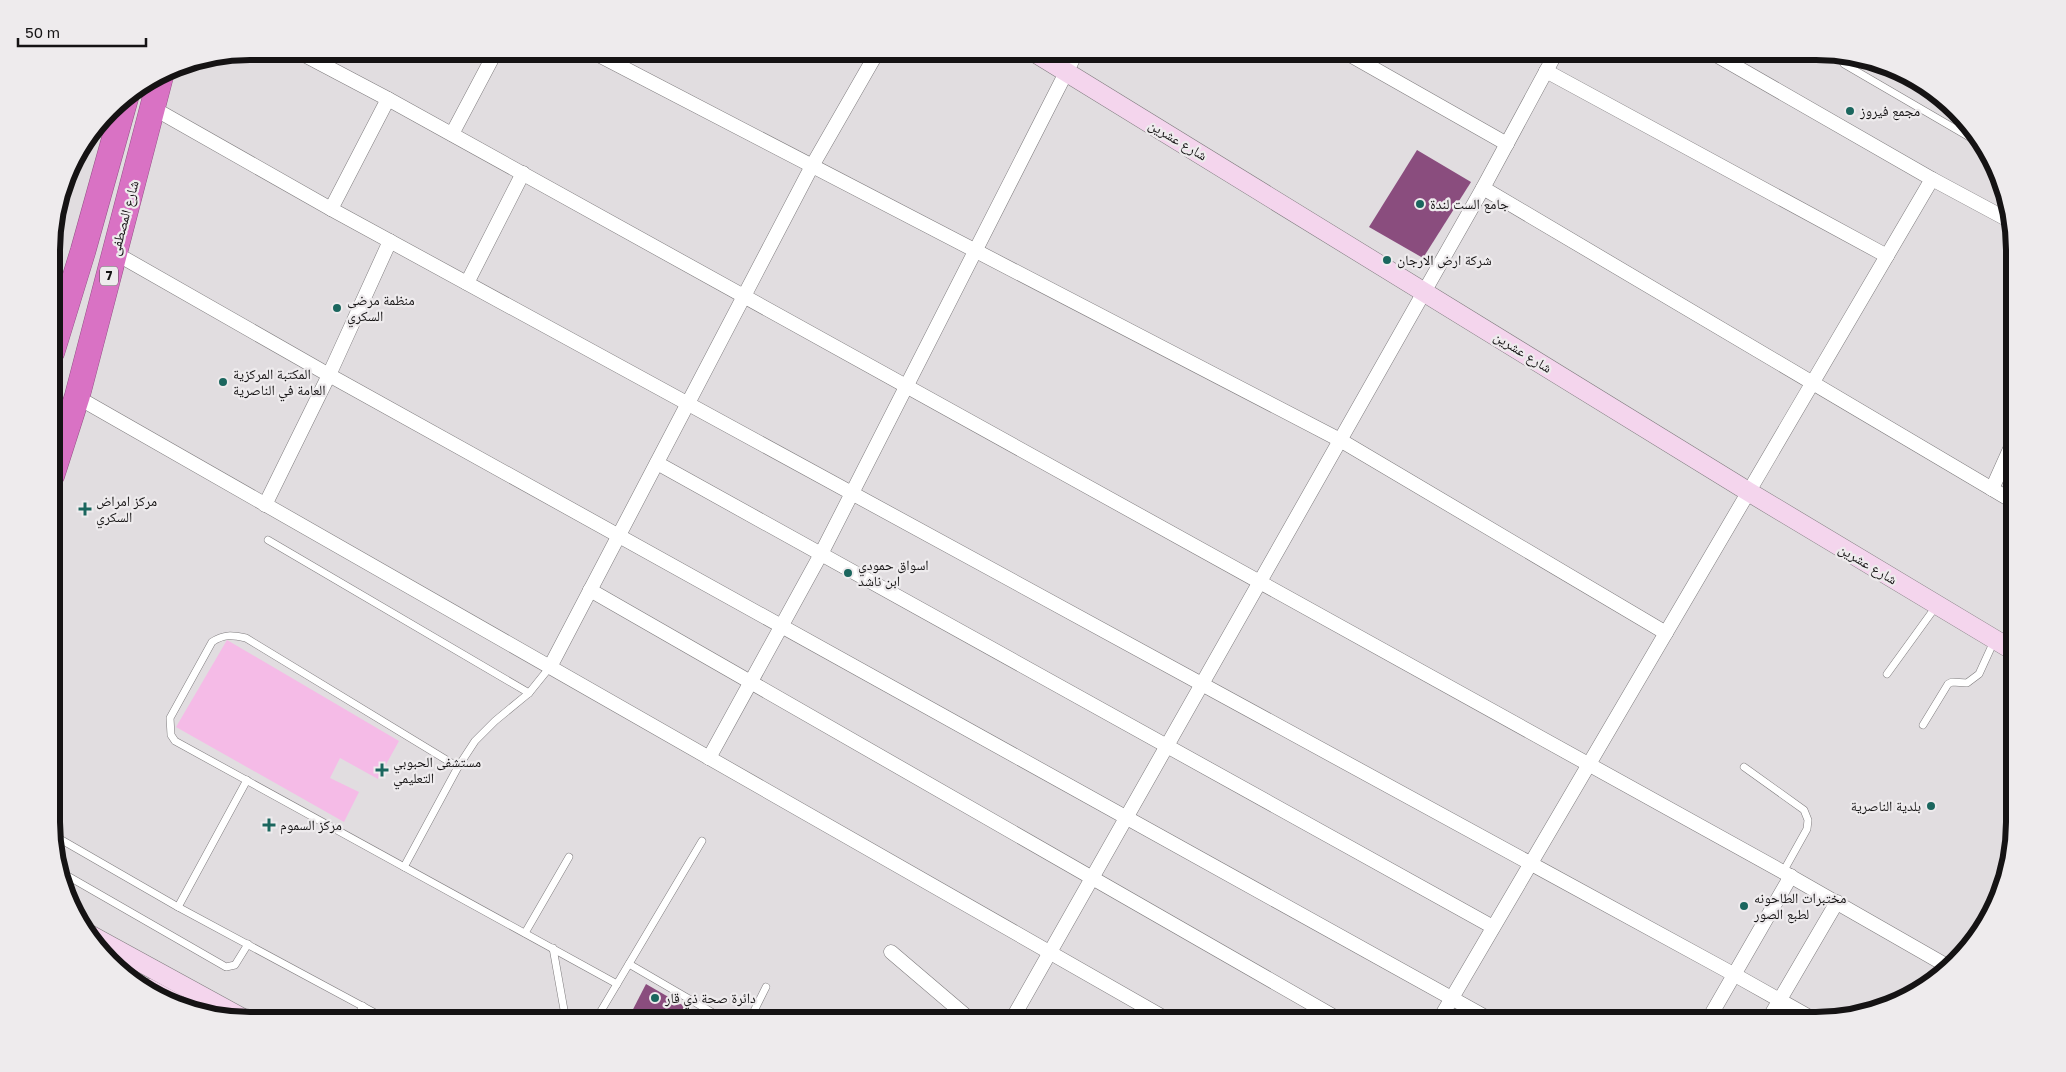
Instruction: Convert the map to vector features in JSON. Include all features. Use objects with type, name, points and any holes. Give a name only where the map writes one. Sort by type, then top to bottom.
[{"type":"highway","name":"شارع المصطفى","points":[[60,450],[77,397],[159,84]]},
{"type":"highway","name":"7","points":[[60,326],[83,252],[113,119]]},
{"type":"street","points":[[314,60],[452,134],[1589,764],[1837,902],[1943,963]]},
{"type":"street","points":[[452,134],[491,60]]},
{"type":"street","points":[[608,60],[1340,440],[1666,633]]},
{"type":"street","points":[[550,667],[812,166],[873,60]]},
{"type":"street","name":"شارع عشرين","points":[[1047,60],[1749,492],[1937,605],[2006,640]]},
{"type":"street","points":[[709,758],[782,627],[852,493],[1072,60]]},
{"type":"street","points":[[1359,60],[1507,144]]},
{"type":"street","points":[[1016,1012],[1484,188],[1552,60]]},
{"type":"street","points":[[1725,60],[1932,179],[2003,217]]},
{"type":"street","points":[[1546,71],[1887,256]]},
{"type":"street","points":[[331,209],[388,99]]},
{"type":"street","points":[[153,108],[331,209],[1735,974],[1801,1012]]},
{"type":"street","points":[[467,283],[523,174]]},
{"type":"street","points":[[1444,1012],[1932,179]]},
{"type":"street","points":[[1484,188],[2006,497]]},
{"type":"street","points":[[265,505],[329,375],[390,241]]},
{"type":"street","points":[[115,254],[329,375],[1476,1012]]},
{"type":"street","points":[[77,397],[1156,1012]]},
{"type":"street","points":[[1992,489],[2006,458]]},
{"type":"street","points":[[657,463],[1494,927]]},
{"type":"street","points":[[590,590],[1326,1012]]},
{"type":"street","points":[[1713,1012],[1735,974],[1787,874]]},
{"type":"street","points":[[1773,1012],[1837,902]]},
{"type":"street","points":[[102,941],[228,1010]]},
{"type":"street","points":[[891,952],[962,1012]]},
{"type":"lane","points":[[1843,62],[1969,137]]},
{"type":"lane","points":[[268,540],[529,693]]},
{"type":"lane","points":[[1887,674],[1937,605]]},
{"type":"lane","points":[[458,767],[246,638],[232,635],[222,636],[212,642],[170,718],[169,727],[171,735],[176,741],[617,984]]},
{"type":"lane","points":[[1923,725],[1948,684],[1952,682],[1967,683],[1979,674],[2006,642]]},
{"type":"lane","points":[[404,867],[458,767],[475,741],[495,721],[529,693],[550,667]]},
{"type":"lane","points":[[1744,767],[1804,810],[1808,820],[1808,830],[1787,874]]},
{"type":"lane","points":[[178,908],[247,780]]},
{"type":"lane","points":[[61,840],[178,908],[374,1012]]},
{"type":"lane","points":[[600,1012],[702,841]]},
{"type":"lane","points":[[525,933],[569,857]]},
{"type":"lane","points":[[68,876],[226,967],[235,966],[248,944]]},
{"type":"lane","points":[[553,948],[564,1012]]},
{"type":"lane","points":[[629,964],[712,1012]]},
{"type":"lane","points":[[754,1012],[766,987]]},
{"type":"lane","points":[[360,1012],[363,1006]]},
{"type":"shaded area","points":[[227,640],[399,741],[378,779],[340,758],[330,778],[359,792],[344,822],[176,727]]},
{"type":"building","name":"جامع الست لندة","points":[[1417,150],[1471,182],[1423,258],[1369,227]]},
{"type":"building","points":[[646,984],[694,1012],[632,1012]]},
{"type":"place","name":"مجمع فيروز","points":[[1850,111]]},
{"type":"place","name":"جامع الست لندة","points":[[1420,204]]},
{"type":"place","name":"شركة ارض الارجان","points":[[1387,260]]},
{"type":"place","name":"منظمة مرضى السكري","points":[[337,308]]},
{"type":"place","name":"المكتبة المركزية العامة في الناصرية","points":[[223,382]]},
{"type":"place","name":"مركز امراض السكري","points":[[85,509]]},
{"type":"place","name":"اسواق حمودي ابن ناشد","points":[[848,573]]},
{"type":"place","name":"مستشفى الحبوبي التعليمي","points":[[382,770]]},
{"type":"place","name":"بلدية الناصرية","points":[[1931,806]]},
{"type":"place","name":"مركز السموم","points":[[269,825]]},
{"type":"place","name":"مختبرات الطاحونه لطبع الصور","points":[[1744,906]]},
{"type":"place","name":"دائرة صحة ذي قار","points":[[655,998]]}]
